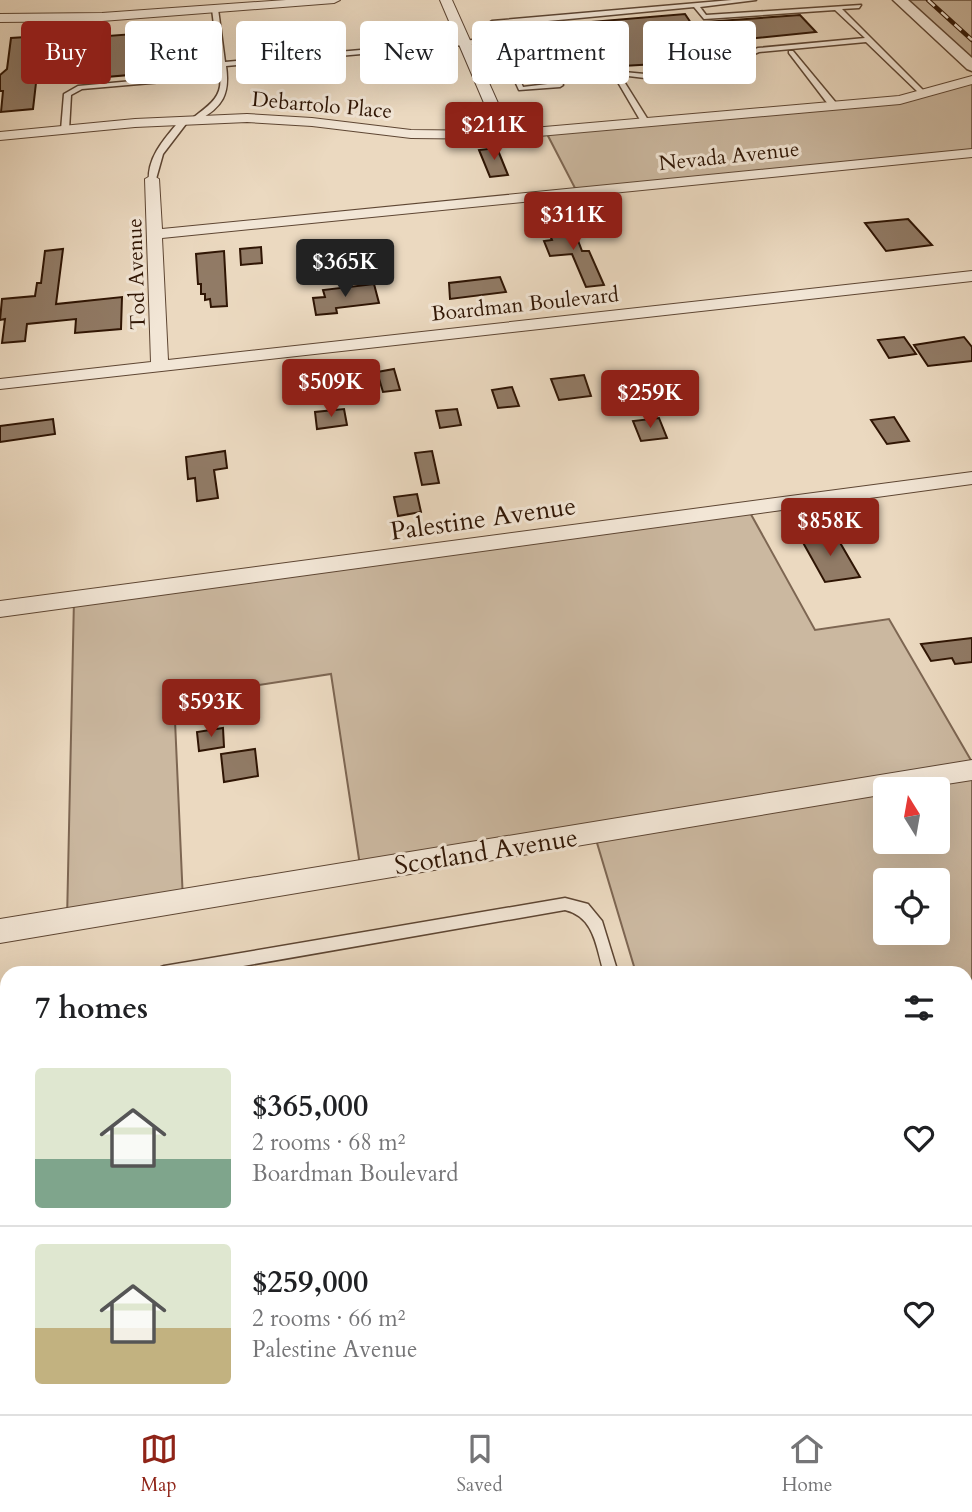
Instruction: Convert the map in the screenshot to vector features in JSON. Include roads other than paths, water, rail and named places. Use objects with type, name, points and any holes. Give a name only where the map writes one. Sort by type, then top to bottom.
[{"type":"street","points":[[0,18],[102,17],[334,0]]},
{"type":"street","points":[[446,0],[505,135]]},
{"type":"street","points":[[900,0],[972,66]]},
{"type":"street","name":"Debartolo Place","points":[[0,136],[191,120],[288,120],[411,134],[505,135],[901,100],[972,80]]},
{"type":"street","name":"Nevada Avenue","points":[[156,234],[972,153]]},
{"type":"street","name":"Tod Avenue","points":[[152,179],[160,367]]},
{"type":"street","name":"Boardman Boulevard","points":[[0,384],[972,276]]},
{"type":"street","name":"Palestine Avenue","points":[[0,609],[972,478]]},
{"type":"street","name":"Scotland Avenue","points":[[0,931],[972,770]]},
{"type":"lane","points":[[513,21],[753,0]]},
{"type":"lane","points":[[701,4],[704,17],[859,6],[853,0]]},
{"type":"lane","points":[[836,7],[922,93]]},
{"type":"lane","points":[[152,179],[155,159],[162,146],[220,99],[225,86],[215,9]]},
{"type":"lane","points":[[756,52],[770,48],[871,41]]},
{"type":"lane","points":[[223,64],[472,42]]},
{"type":"lane","points":[[756,55],[808,51],[822,43]]},
{"type":"lane","points":[[791,52],[834,106]]},
{"type":"lane","points":[[65,130],[68,94],[80,87],[225,75]]},
{"type":"lane","points":[[520,84],[522,89],[559,84]]},
{"type":"lane","points":[[622,84],[646,123]]},
{"type":"lane","points":[[205,966],[565,904],[583,908],[597,925],[609,966]]},
{"type":"railway","points":[[928,0],[972,40]]}]
